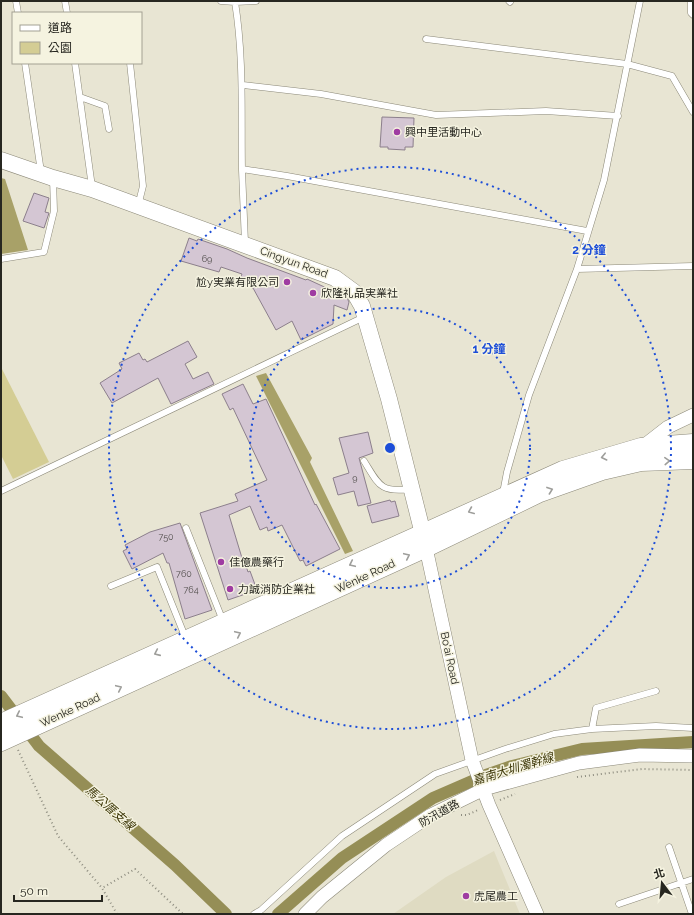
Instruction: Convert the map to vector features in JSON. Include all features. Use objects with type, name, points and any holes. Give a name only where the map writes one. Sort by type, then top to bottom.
[{"type":"main road","name":"Wenke Road","points":[[4,731],[501,505],[563,470],[693,443]]},
{"type":"main road","name":"Wenke Road","points":[[641,455],[693,460]]},
{"type":"main road","name":"Wenke Road","points":[[41,714],[186,640],[424,540]]},
{"type":"street","name":"Cingyun Road","points":[[1,160],[47,176],[92,189],[245,244],[341,281],[354,292],[365,317],[389,399],[424,540]]},
{"type":"street","points":[[641,455],[668,427],[693,415]]},
{"type":"street","name":"Bo'ai Road","points":[[424,540],[473,764],[482,788]]},
{"type":"street","name":"防汛道路","points":[[305,914],[322,897],[386,845],[431,815],[482,788],[579,763],[640,756],[693,756]]},
{"type":"street","points":[[482,788],[537,914]]},
{"type":"lane","points":[[16,1],[18,12]]},
{"type":"lane","points":[[65,1],[67,12]]},
{"type":"lane","points":[[221,1],[256,1]]},
{"type":"lane","points":[[501,505],[506,472],[529,394],[577,269],[587,231],[604,180],[640,1]]},
{"type":"lane","points":[[691,1],[691,13],[693,15]]},
{"type":"lane","points":[[235,2],[240,32],[243,85],[242,169],[245,244]]},
{"type":"lane","points":[[426,39],[627,64],[672,76],[693,112]]},
{"type":"lane","points":[[1,259],[44,252],[54,211],[25,64]]},
{"type":"lane","points":[[75,64],[92,189]]},
{"type":"lane","points":[[130,64],[143,186],[138,206]]},
{"type":"lane","points":[[243,85],[321,94],[436,115],[546,111],[618,116]]},
{"type":"lane","points":[[80,96],[105,106],[109,129]]},
{"type":"lane","points":[[242,169],[587,231]]},
{"type":"lane","points":[[577,269],[693,266]]},
{"type":"lane","points":[[1,491],[365,317]]},
{"type":"lane","points":[[364,461],[380,486],[393,492],[411,489]]},
{"type":"lane","points":[[186,528],[224,623]]},
{"type":"lane","points":[[110,586],[157,567],[186,640]]},
{"type":"lane","points":[[592,729],[596,708],[656,691]]},
{"type":"lane","points":[[254,914],[261,910],[342,836],[435,774],[473,764],[554,734],[592,729],[656,726],[693,728]]},
{"type":"lane","points":[[669,847],[692,914]]},
{"type":"lane","points":[[619,904],[693,879]]},
{"type":"path","points":[[4,731],[19,752],[58,836],[102,888],[117,914]]},
{"type":"path","points":[[102,888],[135,869],[183,914]]},
{"type":"shaded area","points":[[1,178],[5,179],[28,250],[1,254]]},
{"type":"shaded area","points":[[266,373],[312,458],[310,462],[353,551],[345,554],[256,376]]},
{"type":"shaded area","name":"虎尾農工","points":[[494,851],[520,914],[393,914],[446,877]]},
{"type":"green space","points":[[1,367],[49,462],[13,479],[1,455]]},
{"type":"building","name":"興中里活動中心","points":[[382,117],[414,118],[413,147],[405,147],[405,150],[380,147]]},
{"type":"building","points":[[34,193],[49,198],[45,212],[49,213],[44,228],[23,221]]},
{"type":"building","points":[[189,238],[197,241],[198,239],[227,249],[247,258],[306,280],[307,279],[347,298],[349,302],[347,310],[334,305],[333,324],[301,340],[292,321],[276,330],[253,288],[239,281],[242,274],[221,267],[219,272],[181,261]]},
{"type":"building","points":[[188,341],[197,357],[185,364],[193,379],[208,372],[214,384],[171,404],[158,378],[112,403],[100,383],[122,369],[119,363],[139,353],[143,360],[145,359],[147,362]]},
{"type":"building","points":[[243,384],[253,404],[266,399],[315,505],[316,504],[340,549],[306,566],[303,560],[300,561],[282,525],[268,531],[267,527],[260,530],[250,506],[229,515],[242,558],[243,557],[248,572],[250,571],[257,590],[228,600],[200,513],[238,501],[235,494],[267,480],[233,408],[230,410],[222,394]]},
{"type":"building","points":[[368,432],[373,453],[359,458],[371,503],[358,506],[354,491],[338,495],[333,478],[349,473],[339,438]]},
{"type":"building","points":[[390,500],[391,502],[395,501],[399,516],[372,523],[367,506]]},
{"type":"building","points":[[180,523],[212,610],[185,619],[169,563],[167,563],[163,553],[132,569],[123,551],[127,549],[125,545],[150,532]]},
{"type":"waterway","name":"馬公厝支線","points":[[1,696],[39,746],[175,865],[226,914]]},
{"type":"waterway","name":"嘉南大圳濁幹線","points":[[278,914],[342,858],[433,798],[486,775],[512,766],[582,749],[693,742]]},
{"type":"place","name":"興中里活動中心","points":[[397,132]]},
{"type":"place","name":"尬y実業有限公司","points":[[287,282]]},
{"type":"place","name":"欣隆礼品実業社","points":[[313,293]]},
{"type":"place","name":"佳億農藥行","points":[[221,562]]},
{"type":"place","name":"力誠消防企業社","points":[[230,589]]},
{"type":"place","name":"虎尾農工","points":[[466,896]]}]
